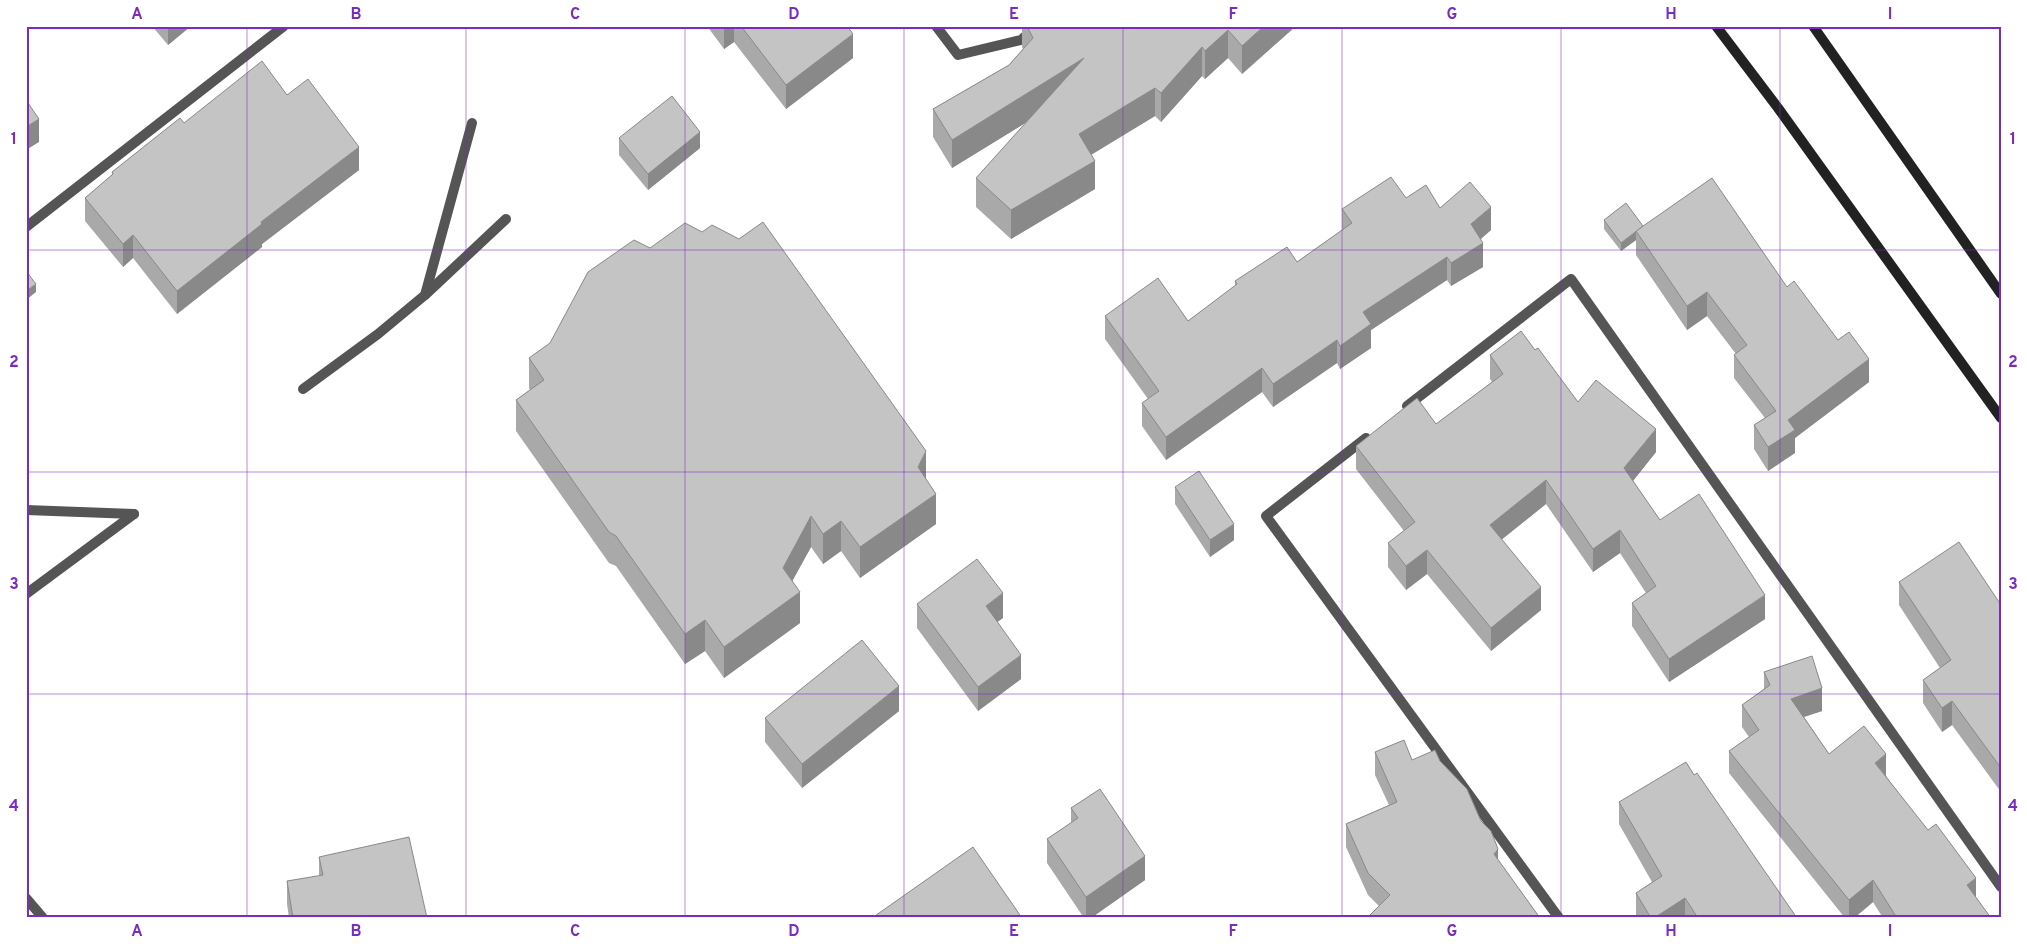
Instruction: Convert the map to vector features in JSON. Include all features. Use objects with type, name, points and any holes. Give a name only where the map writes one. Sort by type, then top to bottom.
[{"type":"street","points":[[26,227],[284,26]]},
{"type":"street","points":[[936,26],[958,55],[1021,40],[1037,26]]},
{"type":"street","points":[[1716,26],[1778,108],[2001,418]]},
{"type":"street","points":[[1812,26],[2001,294]]},
{"type":"street","points":[[425,295],[472,123]]},
{"type":"street","points":[[303,389],[378,334],[425,295],[506,219]]},
{"type":"street","points":[[1399,413],[1571,280],[2001,887]]},
{"type":"street","points":[[1375,431],[1266,516],[1559,918]]},
{"type":"street","points":[[26,510],[134,514],[26,594]]},
{"type":"street","points":[[26,898],[43,918]]},
{"type":"building","points":[[741,26],[847,26],[853,34],[786,85]]},
{"type":"building","points":[[1027,26],[1264,26],[1242,46],[1228,30],[1205,51],[1202,47],[1161,93],[1155,88],[1079,134],[1095,161],[1011,210],[976,178],[1084,58],[952,140],[933,109],[1009,65],[1033,38]]},
{"type":"building","points":[[262,61],[287,95],[308,79],[359,147],[261,222],[262,224],[177,291],[133,235],[123,244],[85,198],[113,174],[112,172],[180,118],[184,123]]},
{"type":"building","points":[[672,96],[700,132],[648,174],[619,138]]},
{"type":"building","points":[[26,100],[39,119],[26,127]]},
{"type":"building","points":[[1391,177],[1406,198],[1426,185],[1440,208],[1470,182],[1491,207],[1471,224],[1483,243],[1451,263],[1447,257],[1363,312],[1371,324],[1340,346],[1337,340],[1273,384],[1262,368],[1166,437],[1142,403],[1159,391],[1105,316],[1158,278],[1188,321],[1237,284],[1235,281],[1287,247],[1297,262],[1352,223],[1342,209]]},
{"type":"building","points":[[1712,178],[1787,287],[1794,281],[1838,340],[1849,332],[1869,359],[1788,420],[1795,430],[1768,447],[1754,425],[1776,411],[1734,355],[1747,345],[1707,292],[1687,306],[1636,231]]},
{"type":"building","points":[[1626,203],[1643,226],[1621,243],[1604,220]]},
{"type":"building","points":[[763,222],[926,451],[918,467],[936,494],[860,547],[841,521],[823,534],[811,516],[783,568],[800,592],[724,647],[705,620],[685,634],[616,536],[609,532],[516,400],[544,380],[529,358],[550,343],[588,272],[634,240],[650,248],[685,223],[702,232],[712,225],[739,239]]},
{"type":"building","points":[[26,271],[36,284],[26,291]]},
{"type":"building","points":[[1521,331],[1535,350],[1538,348],[1578,402],[1596,380],[1656,429],[1624,468],[1660,520],[1699,494],[1765,595],[1669,659],[1632,603],[1656,586],[1620,530],[1593,549],[1546,480],[1490,525],[1541,587],[1491,628],[1427,550],[1406,566],[1388,543],[1415,522],[1356,446],[1417,398],[1436,424],[1503,374],[1490,355]]},
{"type":"building","points":[[1199,471],[1234,524],[1210,540],[1175,487]]},
{"type":"building","points":[[1959,542],[2001,605],[2001,768],[1952,701],[1942,708],[1923,680],[1951,660],[1899,582]]},
{"type":"building","points":[[977,559],[1003,593],[986,606],[1021,655],[978,687],[917,604]]},
{"type":"building","points":[[862,640],[899,686],[802,764],[765,718]]},
{"type":"building","points":[[1812,656],[1822,688],[1791,699],[1829,754],[1864,726],[1886,754],[1875,763],[1928,830],[1936,824],[1976,878],[1967,885],[1991,918],[1897,918],[1873,880],[1849,900],[1729,751],[1759,730],[1742,705],[1770,685],[1764,672]]},
{"type":"building","points":[[1404,740],[1412,760],[1435,750],[1440,761],[1467,789],[1481,821],[1491,831],[1498,849],[1494,854],[1540,918],[1372,918],[1370,915],[1390,895],[1368,873],[1346,824],[1397,802],[1375,752]]},
{"type":"building","points":[[1686,762],[1694,775],[1697,773],[1797,918],[1698,918],[1685,898],[1654,918],[1651,918],[1636,893],[1662,876],[1619,802]]},
{"type":"building","points":[[1100,789],[1145,856],[1086,897],[1047,839],[1078,818],[1071,808]]},
{"type":"building","points":[[409,837],[427,918],[293,918],[287,881],[323,875],[319,857]]},
{"type":"building","points":[[973,847],[1022,918],[872,918]]}]
